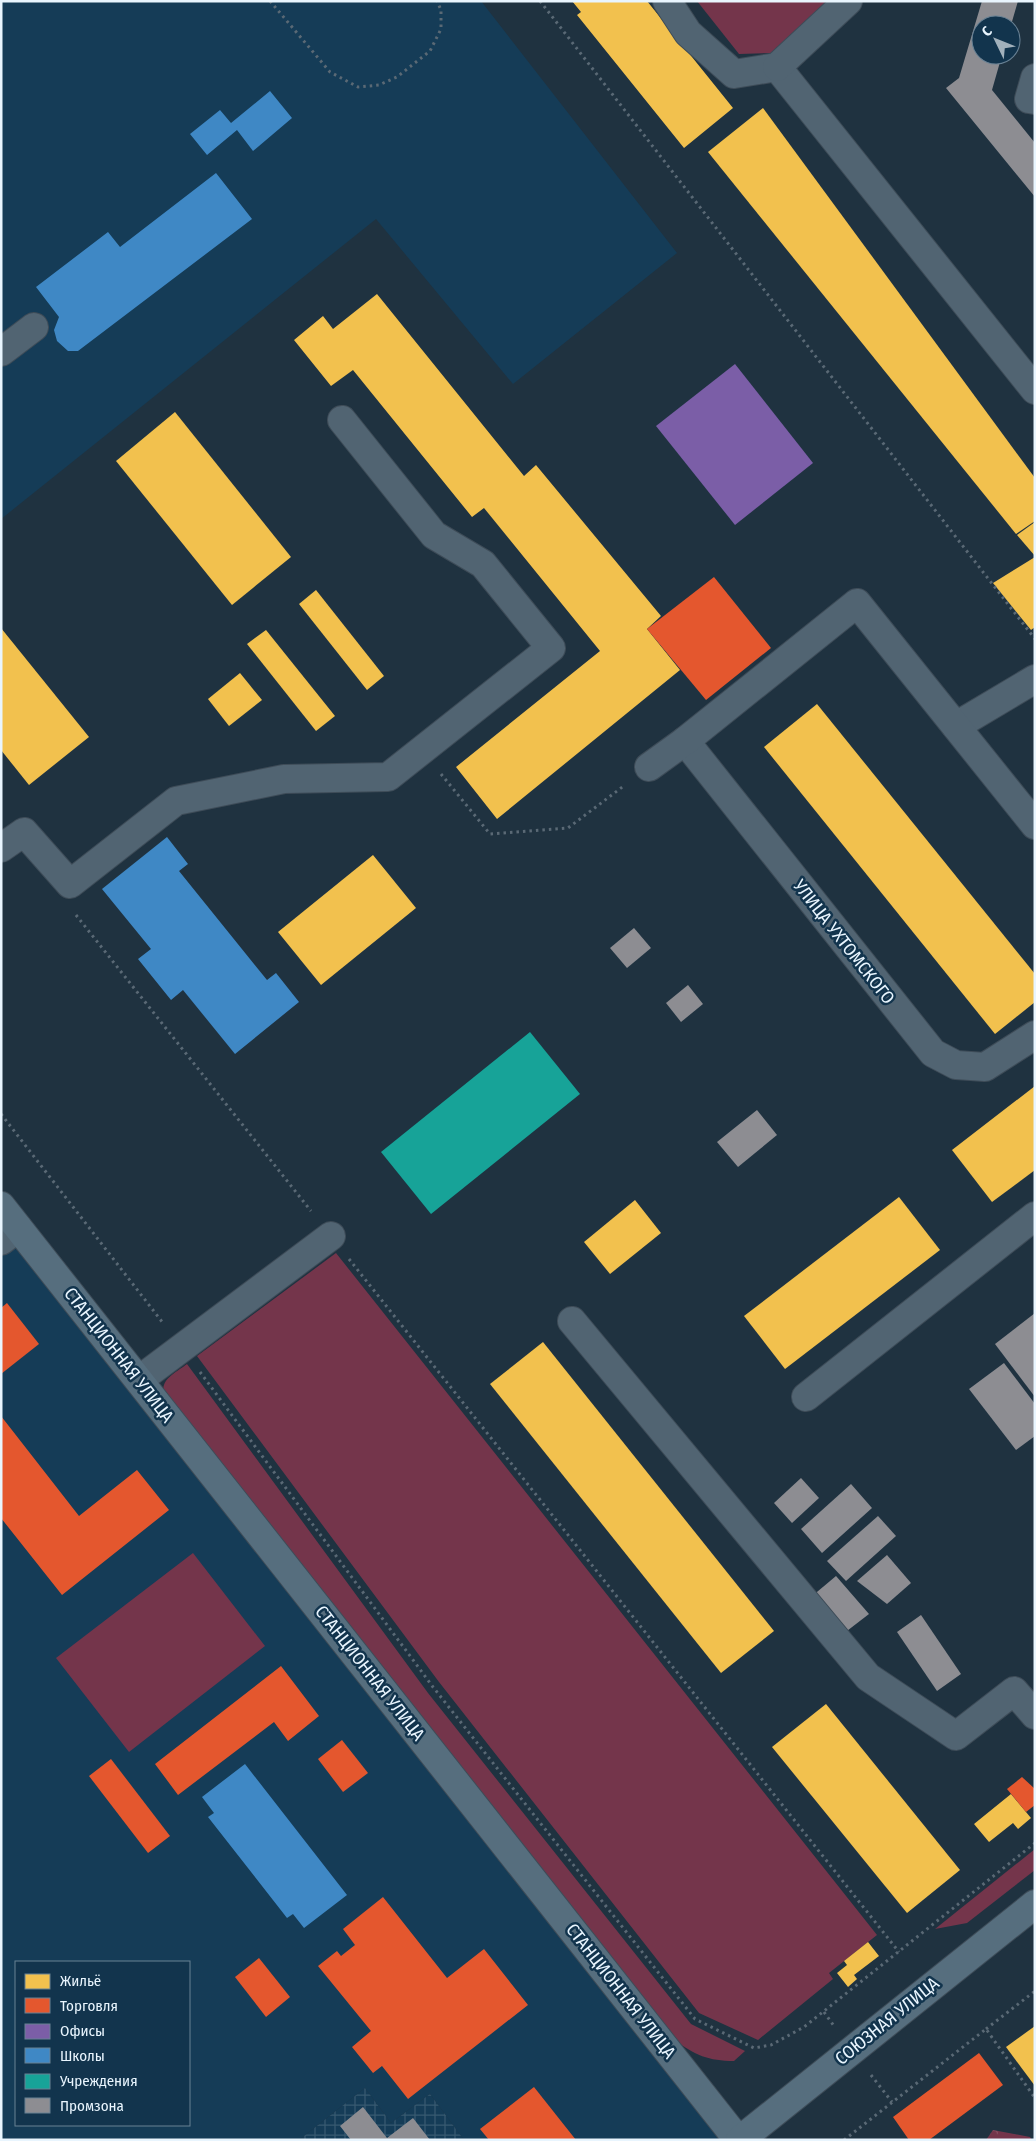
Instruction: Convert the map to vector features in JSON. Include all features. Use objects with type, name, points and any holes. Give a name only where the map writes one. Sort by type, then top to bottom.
[{"type":"main road","name":"СТАНЦИОННАЯ УЛИЦА","points":[[1,1206],[10,1234],[139,1380],[739,2140]]},
{"type":"main road","name":"СОЮЗНАЯ УЛИЦА","points":[[739,2140],[1035,1904]]},
{"type":"street","points":[[667,1],[688,34],[734,74],[777,67],[848,1]]},
{"type":"street","points":[[777,67],[1035,390]]},
{"type":"street","points":[[1035,78],[1029,99],[1035,100]]},
{"type":"street","points":[[1,352],[34,327]]},
{"type":"street","points":[[1,848],[24,832],[70,884],[176,801],[284,780],[388,777],[551,648],[483,564],[434,535],[342,420]]},
{"type":"street","points":[[649,767],[685,741],[857,603],[1035,825]]},
{"type":"street","points":[[956,726],[1035,679]]},
{"type":"street","name":"УЛИЦА УХТОМСКОГО","points":[[685,741],[933,1053],[956,1065],[985,1067],[1035,1035]]},
{"type":"street","points":[[806,1397],[1035,1216]]},
{"type":"street","points":[[139,1380],[331,1236]]},
{"type":"street","points":[[572,1321],[868,1676],[956,1736],[1014,1691],[1035,1715]]},
{"type":"path","points":[[270,1],[330,72],[358,87],[379,85],[397,76],[430,51],[441,29],[441,10],[437,1]]},
{"type":"path","points":[[540,1],[1035,639]]},
{"type":"path","points":[[422,751],[490,834],[568,828],[649,767]]},
{"type":"path","points":[[72,909],[899,1952]]},
{"type":"path","points":[[1,1114],[182,1348],[433,1687],[695,2019],[754,2048],[771,2045],[804,2027],[1035,1844]]},
{"type":"path","points":[[844,2140],[1035,1991]]},
{"type":"path","points":[[986,2029],[1035,2098]]},
{"type":"shaded area","points":[[1,1],[481,1],[677,253],[513,384],[376,219],[1,519]]},
{"type":"shaded area","points":[[1,1202],[724,2140],[464,2140],[430,2094],[391,2123],[365,2088],[299,2140],[1,2140]]},
{"type":"shaded area","points":[[365,2088],[391,2123],[430,2094],[464,2140],[299,2140]]},
{"type":"green space","points":[[697,1],[828,1],[771,53],[739,54]]},
{"type":"green space","points":[[336,1253],[877,1935],[829,1973],[833,1979],[758,2040],[699,2013],[439,1682],[197,1356]]},
{"type":"green space","points":[[187,1364],[428,1693],[691,2024],[745,2051],[734,2061],[717,2060],[702,2056],[675,2040],[164,1393],[163,1388],[167,1380]]},
{"type":"green space","points":[[193,1553],[265,1646],[129,1752],[56,1658]]},
{"type":"green space","points":[[1035,1849],[1035,1870],[967,1923],[935,1929]]},
{"type":"green space","points":[[993,2130],[1030,2137],[1032,2140],[986,2140]]},
{"type":"building: Жильё","points":[[572,1],[647,1],[733,108],[684,148],[577,15],[581,12]]},
{"type":"building: Жильё","points":[[763,108],[1035,478],[1035,521],[1016,534],[708,152]]},
{"type":"building: Жильё","points":[[377,294],[524,476],[536,465],[661,616],[647,629],[680,670],[497,819],[456,767],[600,651],[484,508],[472,517],[353,370],[331,386],[294,340],[323,316],[333,329]]},
{"type":"building: Жильё","points":[[175,412],[291,557],[232,605],[116,461]]},
{"type":"building: Жильё","points":[[1035,522],[1035,556],[1017,535]]},
{"type":"building: Жильё","points":[[1035,557],[1035,627],[1031,630],[993,583]]},
{"type":"building: Жильё","points":[[316,590],[384,676],[367,690],[299,604]]},
{"type":"building: Жильё","points":[[1,628],[89,737],[29,785],[1,750]]},
{"type":"building: Жильё","points":[[266,630],[335,716],[316,731],[247,644]]},
{"type":"building: Жильё","points":[[240,673],[262,700],[229,726],[208,699]]},
{"type":"building: Жильё","points":[[817,704],[1035,974],[1035,1002],[995,1034],[764,747]]},
{"type":"building: Жильё","points":[[373,855],[416,908],[321,985],[278,932]]},
{"type":"building: Жильё","points":[[1035,1086],[1035,1170],[992,1202],[952,1150]]},
{"type":"building: Жильё","points":[[899,1197],[940,1250],[785,1369],[744,1316]]},
{"type":"building: Жильё","points":[[635,1200],[661,1233],[610,1274],[584,1242]]},
{"type":"building: Жильё","points":[[543,1342],[774,1631],[721,1673],[490,1384]]},
{"type":"building: Жильё","points":[[826,1704],[960,1870],[907,1913],[772,1747]]},
{"type":"building: Жильё","points":[[1011,1794],[1031,1818],[1018,1829],[1013,1823],[989,1842],[974,1824]]},
{"type":"building: Жильё","points":[[868,1942],[879,1956],[854,1975],[857,1979],[848,1987],[837,1973],[847,1965],[844,1961]]},
{"type":"building: Жильё","points":[[1035,2026],[1035,2086],[1006,2047]]},
{"type":"building: Торговля","points":[[714,577],[771,648],[706,700],[647,629]]},
{"type":"building: Торговля","points":[[7,1303],[39,1344],[1,1374],[1,1308]]},
{"type":"building: Торговля","points":[[1,1416],[79,1516],[137,1470],[169,1510],[62,1595],[1,1518]]},
{"type":"building: Торговля","points":[[281,1666],[319,1716],[288,1741],[274,1722],[178,1795],[155,1764]]},
{"type":"building: Торговля","points":[[342,1740],[368,1773],[343,1792],[318,1759]]},
{"type":"building: Торговля","points":[[111,1759],[170,1836],[148,1853],[89,1776]]},
{"type":"building: Торговля","points":[[1022,1777],[1035,1789],[1035,1805],[1026,1812],[1007,1789]]},
{"type":"building: Торговля","points":[[383,1897],[447,1978],[484,1949],[528,2005],[408,2099],[382,2066],[373,2073],[352,2047],[371,2031],[318,1966],[337,1951],[341,1956],[355,1945],[343,1929]]},
{"type":"building: Торговля","points":[[259,1958],[290,1997],[266,2017],[235,1977]]},
{"type":"building: Торговля","points":[[979,2053],[1003,2085],[929,2140],[909,2140],[893,2117]]},
{"type":"building: Торговля","points":[[534,2087],[576,2140],[489,2140],[480,2129]]},
{"type":"building: Офисы","points":[[735,364],[813,463],[735,525],[656,426]]},
{"type":"building: Школы","points":[[270,91],[292,118],[253,151],[237,130],[207,155],[190,134],[220,110],[231,123]]},
{"type":"building: Школы","points":[[216,173],[252,219],[78,351],[68,351],[57,341],[54,330],[59,317],[36,287],[108,232],[120,247]]},
{"type":"building: Школы","points":[[167,837],[188,864],[179,871],[267,980],[276,973],[299,1002],[235,1054],[183,990],[171,1000],[138,959],[151,949],[102,889]]},
{"type":"building: Школы","points":[[245,1764],[347,1895],[304,1928],[293,1914],[287,1918],[208,1817],[214,1813],[202,1797]]},
{"type":"building: Учреждения","points":[[530,1032],[580,1094],[431,1214],[381,1152]]},
{"type":"building: Промзона","points":[[982,1],[1018,1],[1014,15],[978,15]]},
{"type":"building: Промзона","points":[[971,38],[971,65],[999,65],[992,90],[1035,143],[1035,197],[946,88],[959,78]]},
{"type":"building: Промзона","points":[[634,928],[651,948],[627,968],[610,948]]},
{"type":"building: Промзона","points":[[688,985],[703,1004],[681,1022],[666,1003]]},
{"type":"building: Промзона","points":[[757,1110],[777,1135],[738,1167],[717,1142]]},
{"type":"building: Промзона","points":[[1035,1313],[1035,1397],[995,1344]]},
{"type":"building: Промзона","points":[[1004,1363],[1035,1404],[1035,1436],[1016,1450],[969,1389]]},
{"type":"building: Промзона","points":[[801,1478],[819,1498],[792,1523],[774,1503]]},
{"type":"building: Промзона","points":[[851,1484],[872,1508],[822,1553],[801,1529]]},
{"type":"building: Промзона","points":[[878,1516],[896,1536],[846,1581],[827,1561]]},
{"type":"building: Промзона","points":[[887,1555],[911,1583],[887,1604],[857,1581]]},
{"type":"building: Промзона","points":[[836,1576],[869,1614],[843,1634],[811,1597]]},
{"type":"building: Промзона","points":[[921,1615],[961,1674],[937,1691],[897,1632]]},
{"type":"building: Промзона","points":[[363,2107],[387,2138],[413,2118],[430,2140],[351,2140],[340,2126]]}]
